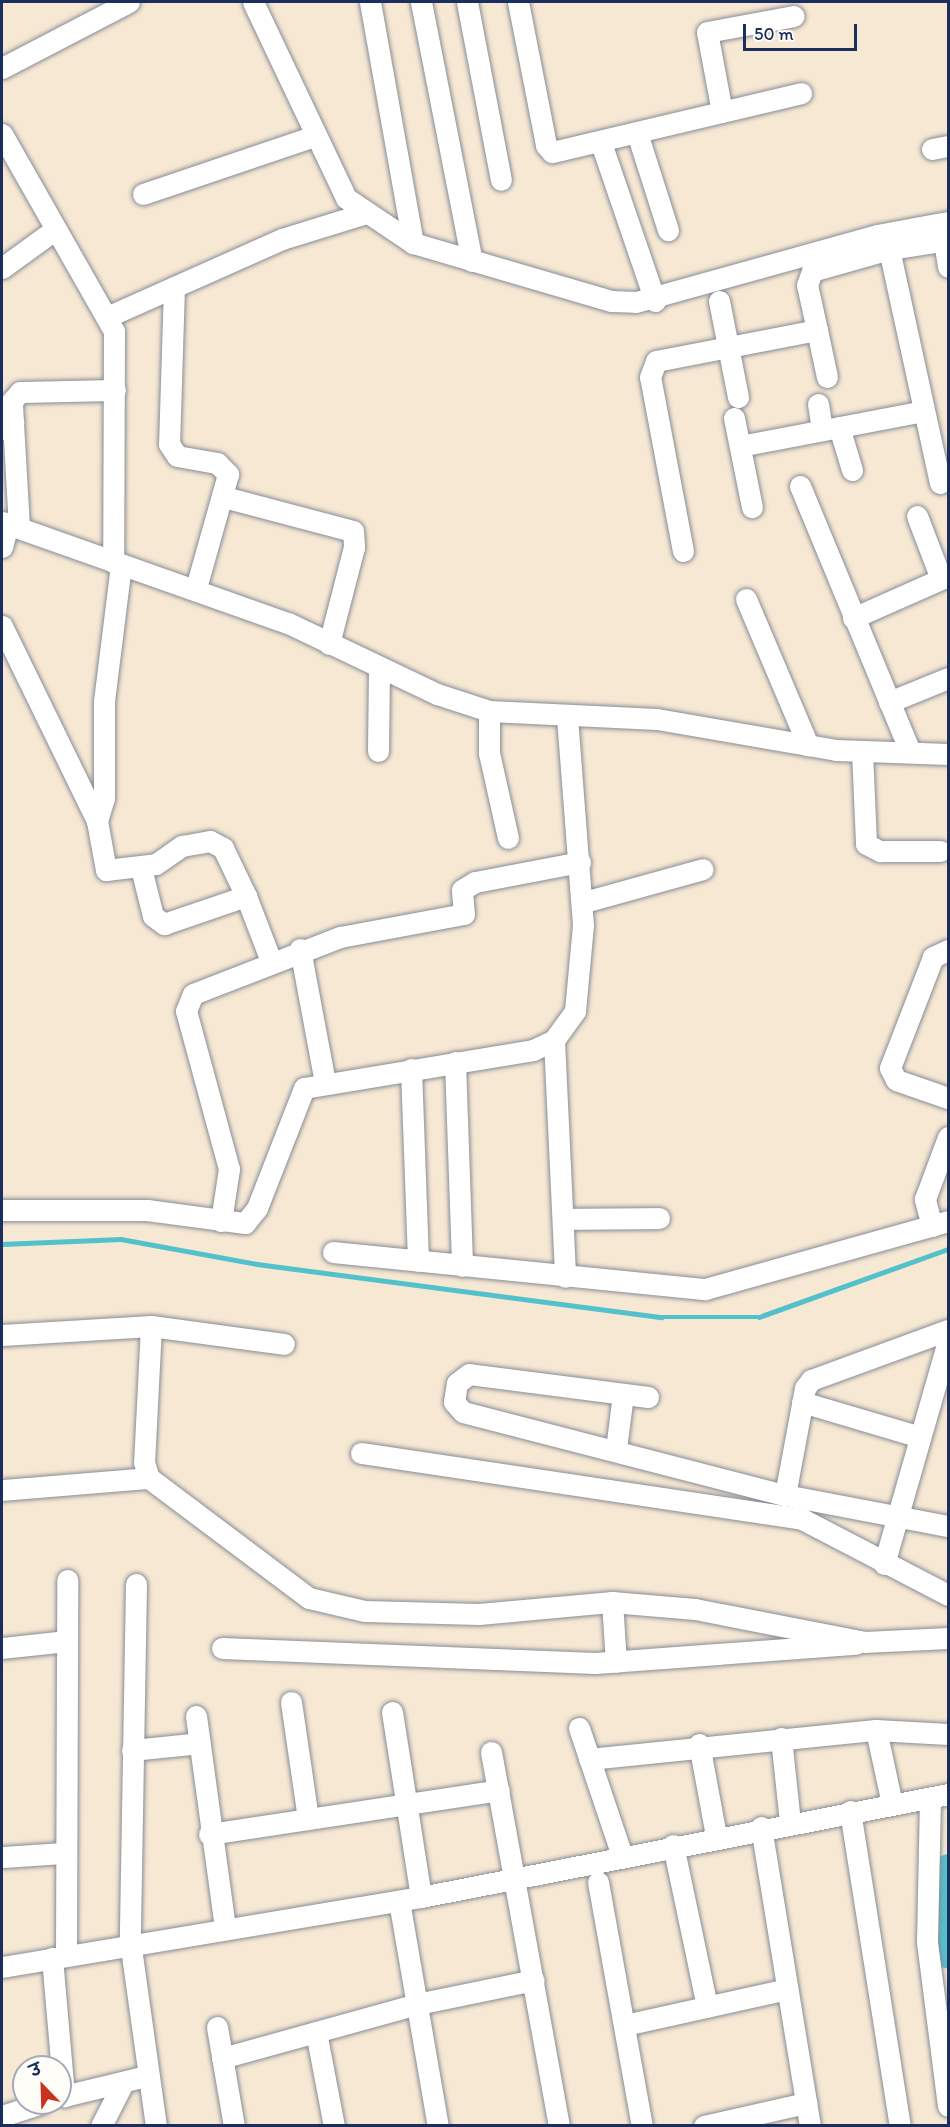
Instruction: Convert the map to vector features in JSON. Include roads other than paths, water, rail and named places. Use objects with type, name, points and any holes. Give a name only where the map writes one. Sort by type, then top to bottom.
[{"type":"street","points":[[253,2],[340,188],[363,214],[413,243],[611,301],[655,301],[855,241],[947,234]]},
{"type":"street","points":[[370,2],[413,243]]},
{"type":"street","points":[[421,2],[472,261]]},
{"type":"street","points":[[467,2],[501,180]]},
{"type":"street","points":[[518,2],[546,145],[562,152],[801,93]]},
{"type":"street","points":[[2,68],[116,4]]},
{"type":"street","points":[[722,112],[707,32],[794,16]]},
{"type":"street","points":[[2,134],[7,156],[109,316],[117,348],[115,390],[117,564],[104,701],[104,798],[97,821]]},
{"type":"street","points":[[637,134],[668,230]]},
{"type":"street","points":[[143,194],[314,136]]},
{"type":"street","points":[[601,142],[655,301]]},
{"type":"street","points":[[109,316],[282,239],[363,214]]},
{"type":"street","points":[[2,268],[53,231]]},
{"type":"street","points":[[826,377],[807,285],[812,271],[947,234]]},
{"type":"street","points":[[947,234],[948,267]]},
{"type":"street","points":[[889,249],[940,483]]},
{"type":"street","points":[[174,287],[169,444],[177,456],[224,468],[229,483],[196,588]]},
{"type":"street","points":[[719,301],[738,397]]},
{"type":"street","points":[[683,551],[651,369],[666,356],[817,330]]},
{"type":"street","points":[[2,547],[9,524],[8,426],[12,401],[20,392],[115,390]]},
{"type":"street","points":[[818,404],[852,470]]},
{"type":"street","points":[[740,446],[924,411]]},
{"type":"street","points":[[734,418],[752,507]]},
{"type":"street","points":[[800,486],[910,752]]},
{"type":"street","points":[[224,497],[353,531],[354,547],[329,644]]},
{"type":"street","points":[[853,618],[945,577],[916,516]]},
{"type":"street","points":[[9,524],[117,564],[196,588],[379,667],[489,711],[657,719],[808,745],[862,751],[948,754]]},
{"type":"street","points":[[746,599],[808,745]]},
{"type":"street","points":[[2,626],[97,821],[106,870],[141,868],[188,844],[218,843],[246,896],[271,961]]},
{"type":"street","points":[[378,751],[379,667]]},
{"type":"street","points":[[889,702],[948,678]]},
{"type":"street","points":[[489,711],[489,753],[508,837]]},
{"type":"street","points":[[2,1210],[147,1210],[246,1223],[253,1217],[297,1100],[304,1088],[533,1050],[554,1040],[575,1011],[584,902],[567,716]]},
{"type":"street","points":[[862,751],[866,844],[880,851],[940,851]]},
{"type":"street","points":[[221,1221],[229,1169],[186,1011],[188,999],[300,950],[458,916],[466,910],[462,890],[475,882],[580,862]]},
{"type":"street","points":[[141,868],[153,916],[164,924],[246,896]]},
{"type":"street","points":[[584,902],[703,869]]},
{"type":"street","points":[[300,950],[325,1083]]},
{"type":"street","points":[[948,950],[933,957],[890,1068],[896,1080],[948,1098]]},
{"type":"street","points":[[554,1040],[565,1277]]},
{"type":"street","points":[[455,1062],[462,1266]]},
{"type":"street","points":[[411,1069],[417,1261]]},
{"type":"street","points":[[333,1252],[705,1290],[940,1224],[926,1199],[948,1137]]},
{"type":"street","points":[[564,1219],[659,1218]]},
{"type":"street","points":[[151,1326],[144,1462],[149,1478],[299,1593],[321,1602],[365,1611],[479,1614],[612,1602],[695,1609],[864,1642]]},
{"type":"street","points":[[2,1335],[151,1326],[284,1344]]},
{"type":"street","points":[[786,1495],[805,1388],[821,1375],[948,1330]]},
{"type":"street","points":[[884,1563],[948,1341]]},
{"type":"street","points":[[648,1396],[469,1374],[457,1383],[454,1402],[463,1412],[616,1449],[786,1495],[896,1520],[948,1526]]},
{"type":"street","points":[[616,1449],[623,1394]]},
{"type":"street","points":[[802,1402],[920,1437]]},
{"type":"street","points":[[361,1453],[802,1519],[838,1533],[884,1563],[948,1595]]},
{"type":"street","points":[[2,1490],[149,1478]]},
{"type":"street","points":[[61,2055],[59,1956],[64,1853],[67,1580]]},
{"type":"street","points":[[136,1584],[130,1941],[146,2076],[156,2126]]},
{"type":"street","points":[[612,1602],[616,1662]]},
{"type":"street","points":[[222,1648],[616,1662],[834,1649],[864,1642],[948,1638]]},
{"type":"street","points":[[2,1648],[66,1641]]},
{"type":"street","points":[[291,1702],[308,1819]]},
{"type":"street","points":[[392,1712],[404,1803],[421,1897]]},
{"type":"street","points":[[196,1716],[209,1834],[225,1928]]},
{"type":"street","points":[[579,1728],[622,1856]]},
{"type":"street","points":[[589,1759],[699,1744],[876,1731],[948,1734]]},
{"type":"street","points":[[876,1731],[891,1804]]},
{"type":"street","points":[[781,1738],[790,1822]]},
{"type":"street","points":[[132,1750],[200,1743]]},
{"type":"street","points":[[699,1744],[716,1836]]},
{"type":"street","points":[[491,1752],[516,1876],[559,2126]]},
{"type":"street","points":[[209,1834],[499,1790]]},
{"type":"street","points":[[2,1966],[130,1941],[399,1901],[761,1827],[939,1796],[927,1942],[948,2106]]},
{"type":"street","points":[[850,1811],[900,2126]]},
{"type":"street","points":[[761,1827],[810,2126]]},
{"type":"street","points":[[673,1845],[707,2006]]},
{"type":"street","points":[[2,1857],[64,1853]]},
{"type":"street","points":[[598,1882],[642,2126]]},
{"type":"street","points":[[399,1901],[438,2126]]},
{"type":"street","points":[[222,2058],[417,2004],[534,1980]]},
{"type":"street","points":[[625,2025],[787,1989]]},
{"type":"street","points":[[217,2027],[234,2126]]},
{"type":"street","points":[[316,2032],[334,2126]]},
{"type":"street","points":[[72,2094],[146,2076]]},
{"type":"street","points":[[101,2126],[123,2083]]},
{"type":"street","points":[[704,2126],[806,2103]]},
{"type":"waterway","points":[[2,1244],[121,1239],[257,1264],[662,1317],[759,1317],[948,1249]]},
{"type":"waterway","points":[[948,1867],[941,1893],[948,1955]]}]
